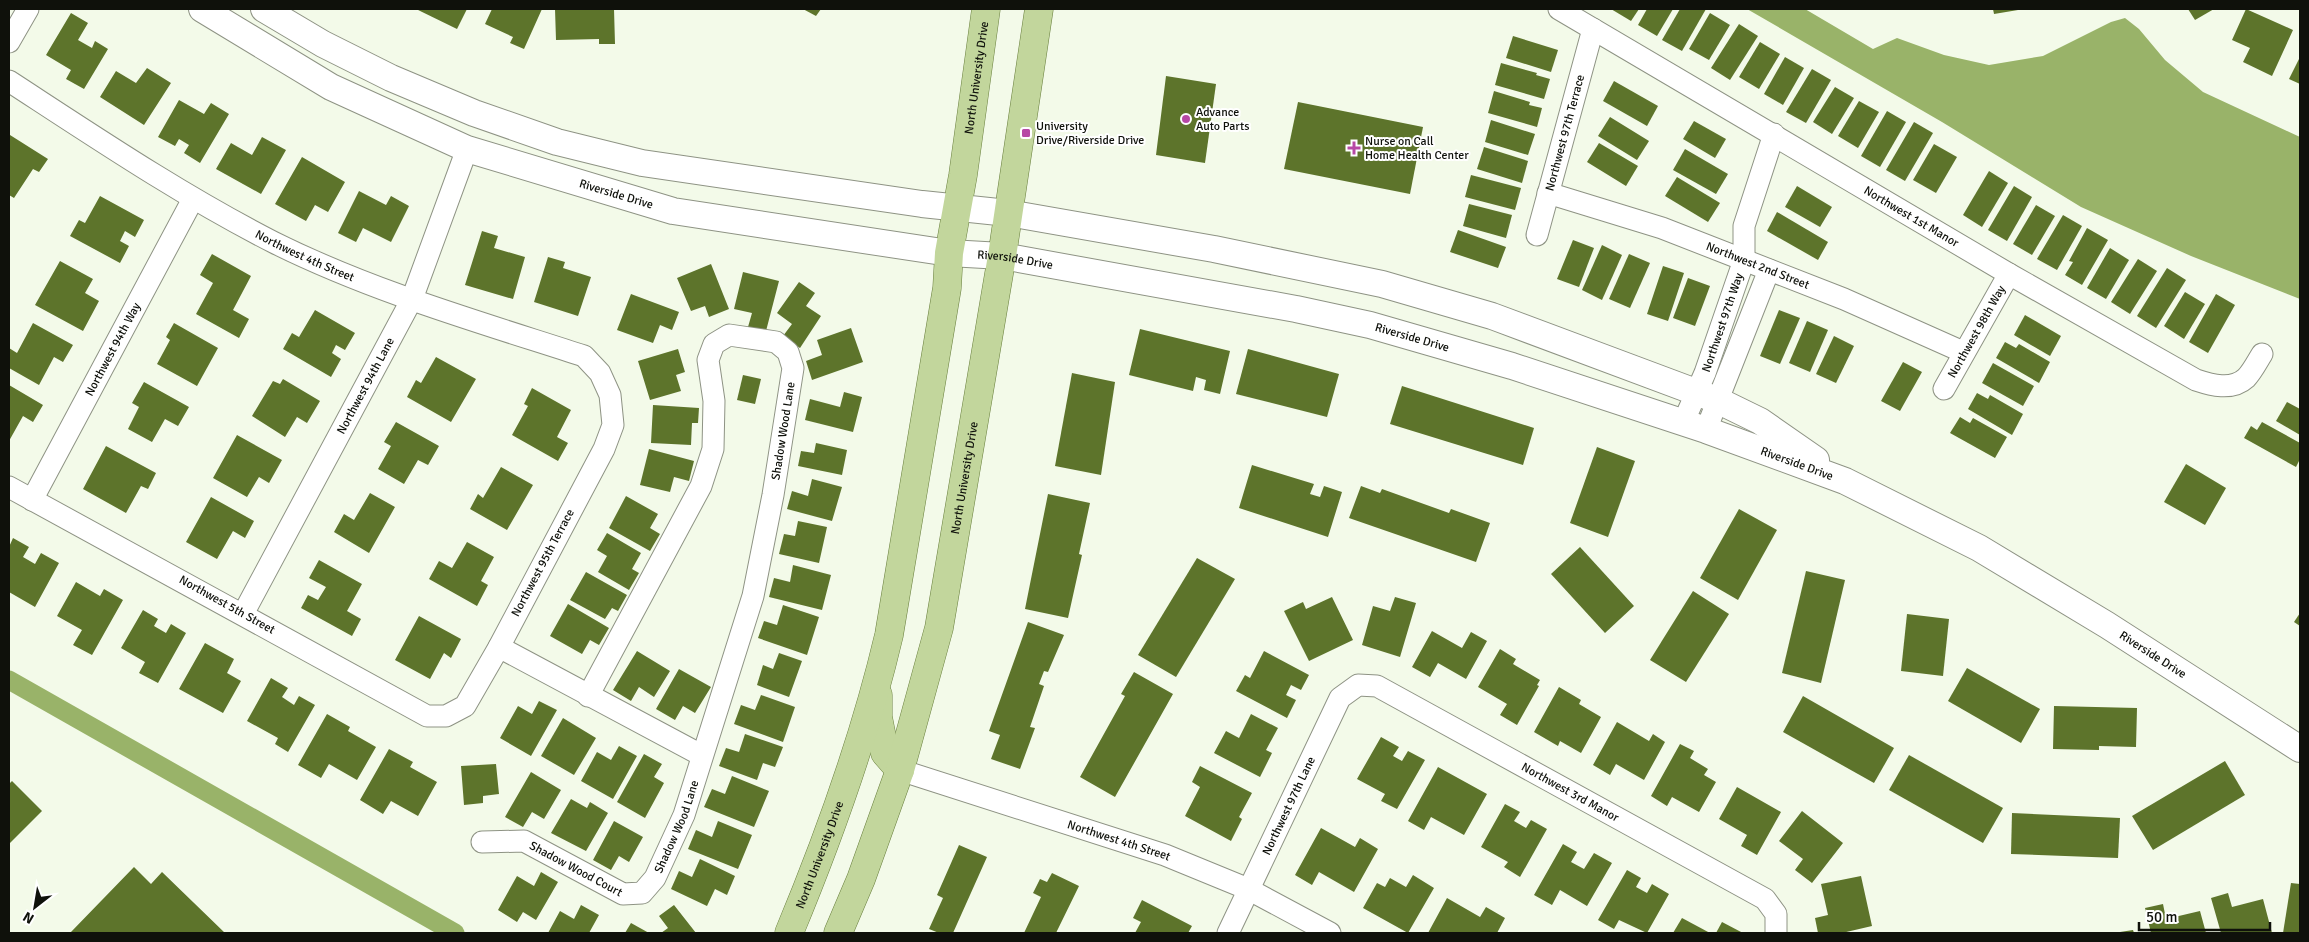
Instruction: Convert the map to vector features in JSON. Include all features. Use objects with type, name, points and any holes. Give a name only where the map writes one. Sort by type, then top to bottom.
[{"type":"main road","name":"North University Drive","points":[[789,933],[819,862],[878,681],[889,635],[946,288],[949,253],[986,9]]},
{"type":"main road","name":"North University Drive","points":[[838,933],[861,879],[900,770],[939,628],[1002,256],[1039,9]]},
{"type":"main road","points":[[878,681],[878,717],[885,752],[900,770]]},
{"type":"street","points":[[9,42],[28,9]]},
{"type":"street","name":"Riverside Drive","points":[[202,9],[331,88],[467,149],[673,211],[949,253],[1002,256],[1220,294],[1370,326],[1512,366],[1695,427],[1845,481],[1979,548],[2107,625],[2300,749]]},
{"type":"street","name":"Riverside Drive","points":[[264,9],[323,44],[391,78],[474,113],[557,142],[642,163],[957,208],[1008,213],[1214,249],[1382,284],[1492,316],[1707,396],[1760,421],[1845,481]]},
{"type":"street","name":"Northwest 1st Manor","points":[[1559,9],[1774,134],[2008,274],[2196,380],[2215,386],[2232,385],[2246,379],[2262,354]]},
{"type":"street","name":"Northwest 97th Terrace","points":[[1537,235],[1593,29]]},
{"type":"street","name":"Northwest 4th Street","points":[[9,81],[193,199],[274,242],[348,276],[584,356],[600,373],[610,395]]},
{"type":"street","name":"Northwest 97th Way","points":[[1707,396],[1744,260],[1744,226],[1774,134]]},
{"type":"street","name":"Northwest 94th Lane","points":[[243,614],[412,299],[432,249],[467,149]]},
{"type":"street","name":"Northwest 2nd Street","points":[[1548,193],[1662,228],[1844,299],[1963,352]]},
{"type":"street","name":"Northwest 94th Way","points":[[32,500],[193,199]]},
{"type":"street","name":"Northwest 97th Way","points":[[1695,427],[1707,396],[1769,270]]},
{"type":"street","name":"Northwest 98th Way","points":[[1944,389],[2008,274]]},
{"type":"street","name":"Shadow Wood Lane","points":[[588,696],[701,486],[713,449],[714,401],[708,360],[714,344],[729,335],[776,342],[788,352],[793,368],[773,495],[753,596],[701,755],[684,815],[656,878],[642,893]]},
{"type":"street","name":"Northwest 95th Terrace","points":[[446,716],[465,706],[499,647],[604,449],[613,425],[610,395]]},
{"type":"street","name":"Northwest 5th Street","points":[[9,487],[427,716],[446,716]]},
{"type":"street","points":[[499,647],[701,755]]},
{"type":"street","name":"Northwest 97th Lane","points":[[1228,933],[1340,698],[1358,685]]},
{"type":"street","name":"Northwest 3rd Manor","points":[[1358,685],[1377,686],[1765,899],[1776,924]]},
{"type":"street","name":"Northwest 4th Street","points":[[900,770],[1165,855],[1248,889],[1330,933]]},
{"type":"street","name":"Shadow Wood Court","points":[[482,842],[524,841],[623,894],[642,893]]},
{"type":"shaded area","points":[[1747,9],[1805,9],[1873,49],[1897,38],[1944,55],[1989,65],[2043,56],[2111,22],[2125,18],[2139,29],[2165,60],[2203,92],[2300,137],[2300,299],[2191,256],[2081,207],[1942,122]]},
{"type":"building","points":[[416,9],[467,9],[457,29]]},
{"type":"building","points":[[492,9],[542,9],[524,49],[510,43],[513,37],[485,24]]},
{"type":"building","points":[[555,9],[614,9],[615,44],[599,44],[599,39],[556,40]]},
{"type":"building","points":[[803,9],[821,9],[816,16]]},
{"type":"building","points":[[1611,9],[1639,9],[1631,21]]},
{"type":"building","points":[[1647,9],[1673,9],[1657,36],[1638,25]]},
{"type":"building","points":[[1680,9],[1706,9],[1682,51],[1662,40]]},
{"type":"building","points":[[1993,9],[2018,9],[2018,10],[1994,14]]},
{"type":"building","points":[[2188,9],[2214,9],[2195,20]]},
{"type":"building","points":[[2246,9],[2293,30],[2272,76],[2243,62],[2250,48],[2232,40]]},
{"type":"building","points":[[71,13],[88,23],[78,40],[92,48],[95,41],[108,49],[84,89],[66,79],[71,70],[46,55]]},
{"type":"building","points":[[1710,13],[1730,25],[1709,60],[1689,49]]},
{"type":"building","points":[[1739,24],[1758,36],[1730,80],[1711,68]]},
{"type":"building","points":[[1513,36],[1558,50],[1551,72],[1506,58]]},
{"type":"building","points":[[1760,42],[1780,54],[1759,89],[1739,77]]},
{"type":"building","points":[[1785,57],[1804,68],[1783,105],[1764,94]]},
{"type":"building","points":[[2300,57],[2300,84],[2289,79]]},
{"type":"building","points":[[1501,63],[1537,73],[1536,75],[1550,79],[1544,99],[1495,85]]},
{"type":"building","points":[[147,68],[171,83],[144,125],[100,97],[116,71],[136,83]]},
{"type":"building","points":[[1812,69],[1831,80],[1806,123],[1786,112]]},
{"type":"building","name":"Advance Auto Parts","points":[[1166,76],[1216,84],[1205,163],[1156,155]]},
{"type":"building","points":[[1614,81],[1658,106],[1647,126],[1603,101]]},
{"type":"building","points":[[1835,87],[1854,98],[1832,134],[1813,122]]},
{"type":"building","points":[[1494,91],[1530,102],[1529,105],[1542,108],[1537,127],[1488,113]]},
{"type":"building","points":[[179,100],[204,114],[211,103],[229,114],[200,163],[184,153],[189,145],[179,139],[175,146],[158,137]]},
{"type":"building","points":[[1859,101],[1879,112],[1858,148],[1838,136]]},
{"type":"building","name":"Nurse on Call Home Health Center","points":[[1298,102],[1423,127],[1410,194],[1284,169]]},
{"type":"building","points":[[1887,111],[1906,122],[1880,167],[1861,156]]},
{"type":"building","points":[[1610,117],[1649,141],[1637,160],[1598,136]]},
{"type":"building","points":[[1491,120],[1535,134],[1528,155],[1485,142]]},
{"type":"building","points":[[1694,121],[1726,139],[1715,158],[1683,139]]},
{"type":"building","points":[[1914,122],[1933,133],[1905,181],[1886,170]]},
{"type":"building","points":[[10,135],[48,159],[39,172],[33,169],[14,198],[9,195]]},
{"type":"building","points":[[262,137],[286,150],[261,194],[216,169],[231,143],[252,155]]},
{"type":"building","points":[[1599,143],[1638,166],[1626,186],[1587,162]]},
{"type":"building","points":[[1934,144],[1957,157],[1936,193],[1913,180]]},
{"type":"building","points":[[1484,147],[1528,161],[1522,183],[1477,169]]},
{"type":"building","points":[[1685,149],[1728,174],[1716,194],[1673,170]]},
{"type":"building","points":[[302,157],[345,182],[328,212],[315,205],[306,221],[275,204]]},
{"type":"building","points":[[1989,171],[2008,183],[1982,227],[1963,215]]},
{"type":"building","points":[[1471,175],[1521,188],[1515,210],[1465,197]]},
{"type":"building","points":[[1677,177],[1720,203],[1708,222],[1665,196]]},
{"type":"building","points":[[1797,186],[1832,207],[1820,227],[1785,207]]},
{"type":"building","points":[[2014,186],[2032,197],[2007,241],[1988,230]]},
{"type":"building","points":[[359,191],[386,205],[391,196],[409,206],[391,242],[363,228],[356,242],[338,233]]},
{"type":"building","points":[[100,196],[144,220],[135,237],[125,231],[120,241],[129,246],[120,263],[70,236],[79,220],[85,223]]},
{"type":"building","points":[[1469,204],[1512,215],[1506,238],[1463,226]]},
{"type":"building","points":[[2036,205],[2055,216],[2032,255],[2013,244]]},
{"type":"building","points":[[1777,212],[1828,242],[1818,260],[1767,231]]},
{"type":"building","points":[[2063,215],[2082,226],[2057,270],[2037,259]]},
{"type":"building","points":[[2087,228],[2108,240],[2082,285],[2065,275],[2073,262],[2069,261]]},
{"type":"building","points":[[1458,230],[1506,247],[1498,268],[1450,252]]},
{"type":"building","points":[[482,231],[498,236],[494,248],[525,257],[513,299],[465,285]]},
{"type":"building","points":[[1573,240],[1594,248],[1579,287],[1557,279]]},
{"type":"building","points":[[1602,245],[1622,255],[1602,300],[1582,290]]},
{"type":"building","points":[[2110,248],[2129,260],[2106,299],[2087,288]]},
{"type":"building","points":[[212,254],[251,276],[233,310],[249,319],[239,338],[196,314],[213,283],[200,275]]},
{"type":"building","points":[[1629,254],[1650,263],[1630,308],[1609,299]]},
{"type":"building","points":[[548,257],[565,262],[563,268],[591,277],[578,316],[534,302]]},
{"type":"building","points":[[2138,259],[2157,271],[2130,314],[2111,302]]},
{"type":"building","points":[[60,261],[93,279],[85,293],[99,301],[83,331],[35,305]]},
{"type":"building","points":[[711,264],[729,309],[709,317],[705,306],[691,311],[677,278]]},
{"type":"building","points":[[1663,266],[1684,273],[1668,321],[1647,314]]},
{"type":"building","points":[[2167,268],[2186,280],[2156,328],[2137,316]]},
{"type":"building","points":[[743,272],[779,281],[766,331],[748,327],[752,313],[734,309]]},
{"type":"building","points":[[1688,278],[1710,286],[1695,326],[1673,318]]},
{"type":"building","points":[[799,282],[815,293],[806,306],[821,316],[800,348],[783,336],[792,324],[777,313]]},
{"type":"building","points":[[2185,292],[2205,304],[2184,339],[2164,326]]},
{"type":"building","points":[[631,294],[679,312],[672,330],[660,325],[653,343],[617,330]]},
{"type":"building","points":[[2216,294],[2235,305],[2208,353],[2189,342]]},
{"type":"building","points":[[315,310],[355,333],[345,350],[336,345],[332,353],[341,359],[331,377],[283,349],[292,333],[299,337]]},
{"type":"building","points":[[1779,310],[1800,318],[1780,364],[1760,356]]},
{"type":"building","points":[[2025,315],[2061,336],[2050,356],[2014,335]]},
{"type":"building","points":[[1807,321],[1828,330],[1810,372],[1789,363]]},
{"type":"building","points":[[33,323],[73,345],[63,362],[54,357],[39,385],[9,368],[9,348],[17,353]]},
{"type":"building","points":[[174,323],[218,348],[197,386],[157,364],[170,340],[166,337]]},
{"type":"building","points":[[851,328],[863,362],[812,380],[806,361],[822,355],[817,340]]},
{"type":"building","points":[[1140,329],[1230,351],[1220,394],[1204,390],[1206,380],[1196,377],[1193,391],[1129,375]]},
{"type":"building","points":[[1834,336],[1854,346],[1836,383],[1816,374]]},
{"type":"building","points":[[2005,342],[2016,348],[2019,344],[2050,362],[2039,383],[1996,358]]},
{"type":"building","points":[[678,349],[685,372],[676,375],[681,391],[650,400],[638,361]]},
{"type":"building","points":[[1248,349],[1339,374],[1327,417],[1236,394]]},
{"type":"building","points":[[436,357],[476,379],[451,422],[407,397],[416,380],[421,383]]},
{"type":"building","points":[[1903,362],[1922,372],[1900,411],[1881,401]]},
{"type":"building","points":[[1993,363],[2034,386],[2023,406],[1982,383]]},
{"type":"building","points":[[1072,373],[1115,382],[1101,475],[1055,466]]},
{"type":"building","points":[[743,375],[761,379],[755,404],[737,400]]},
{"type":"building","points":[[283,379],[320,401],[307,423],[297,417],[285,437],[252,416],[273,381],[280,384]]},
{"type":"building","points":[[144,382],[189,407],[178,426],[165,419],[152,442],[128,429],[139,407],[132,403]]},
{"type":"building","points":[[9,385],[43,405],[33,422],[23,416],[9,441]]},
{"type":"building","points":[[1402,386],[1534,428],[1523,465],[1390,424]]},
{"type":"building","points":[[532,388],[571,410],[557,437],[568,443],[558,461],[512,435],[528,406],[524,404]]},
{"type":"building","points":[[844,392],[862,397],[853,432],[805,420],[810,399],[840,407]]},
{"type":"building","points":[[1977,393],[1988,399],[1990,395],[2023,414],[2012,435],[1968,409]]},
{"type":"building","points":[[2287,402],[2300,409],[2300,435],[2276,421]]},
{"type":"building","points":[[653,405],[699,408],[698,423],[692,423],[691,445],[651,443]]},
{"type":"building","points":[[1960,417],[1970,423],[1973,418],[2007,437],[1995,458],[1950,433]]},
{"type":"building","points":[[396,422],[439,446],[428,465],[418,460],[404,484],[378,469],[391,446],[384,442]]},
{"type":"building","points":[[2262,422],[2300,443],[2300,459],[2296,467],[2244,438],[2251,426],[2257,430]]},
{"type":"building","points":[[237,435],[282,460],[269,483],[259,477],[247,497],[213,478]]},
{"type":"building","points":[[816,443],[847,450],[842,475],[798,466],[801,451],[814,453]]},
{"type":"building","points":[[106,446],[156,473],[148,489],[141,486],[126,513],[83,489]]},
{"type":"building","points":[[1597,447],[1635,461],[1608,537],[1570,523]]},
{"type":"building","points":[[649,449],[694,461],[689,481],[674,477],[670,492],[640,485]]},
{"type":"building","points":[[2186,464],[2226,488],[2205,525],[2164,502]]},
{"type":"building","points":[[1252,465],[1314,484],[1310,494],[1320,497],[1324,486],[1342,492],[1328,537],[1239,508]]},
{"type":"building","points":[[501,467],[533,485],[507,530],[470,509],[478,494],[483,498]]},
{"type":"building","points":[[812,479],[842,487],[832,521],[787,509],[792,491],[808,496]]},
{"type":"building","points":[[1361,486],[1380,493],[1382,489],[1449,513],[1451,509],[1490,523],[1476,562],[1349,518]]},
{"type":"building","points":[[370,493],[395,507],[369,553],[334,532],[344,514],[354,520]]},
{"type":"building","points":[[1048,494],[1090,503],[1079,554],[1082,555],[1068,618],[1025,609]]},
{"type":"building","points":[[626,496],[658,514],[650,528],[660,534],[650,551],[609,528]]},
{"type":"building","points":[[211,497],[254,521],[245,538],[233,531],[217,559],[186,542]]},
{"type":"building","points":[[1739,509],[1777,530],[1738,600],[1700,578]]},
{"type":"building","points":[[798,521],[827,527],[819,563],[779,554],[784,534],[795,536]]},
{"type":"building","points":[[607,533],[641,553],[632,569],[639,573],[629,590],[598,572],[607,556],[597,550]]},
{"type":"building","points":[[13,538],[29,547],[23,557],[35,564],[41,553],[59,563],[35,607],[9,592],[9,547]]},
{"type":"building","points":[[467,542],[494,557],[481,581],[488,585],[477,606],[429,579],[439,561],[452,568]]},
{"type":"building","points":[[1580,547],[1634,606],[1605,633],[1551,574]]},
{"type":"building","points":[[1197,558],[1235,579],[1176,677],[1138,655]]},
{"type":"building","points":[[319,560],[362,584],[347,611],[361,619],[352,636],[301,608],[308,595],[318,600],[326,587],[309,578]]},
{"type":"building","points":[[793,565],[831,575],[822,610],[769,597],[774,578],[790,582]]},
{"type":"building","points":[[1806,571],[1845,580],[1821,683],[1782,673]]},
{"type":"building","points":[[586,572],[627,595],[618,611],[612,608],[605,619],[570,600]]},
{"type":"building","points":[[76,582],[100,596],[104,589],[123,600],[92,655],[73,645],[82,630],[57,616]]},
{"type":"building","points":[[1693,591],[1729,614],[1686,682],[1650,660]]},
{"type":"building","points":[[1332,597],[1353,640],[1309,661],[1284,611],[1303,602],[1306,609]]},
{"type":"building","points":[[1395,597],[1416,603],[1400,657],[1362,645],[1373,606],[1390,611]]},
{"type":"building","points":[[568,604],[609,628],[599,645],[590,640],[582,654],[550,636]]},
{"type":"building","points":[[783,605],[819,617],[807,655],[758,638],[764,621],[777,625]]},
{"type":"building","points":[[143,610],[158,619],[154,626],[166,633],[171,624],[186,633],[158,683],[139,673],[145,662],[121,648]]},
{"type":"building","points":[[2300,613],[2300,626],[2294,622]]},
{"type":"building","points":[[1907,614],[1949,619],[1943,676],[1901,671]]},
{"type":"building","points":[[419,616],[461,639],[451,658],[444,653],[430,679],[395,660]]},
{"type":"building","points":[[1028,622],[1064,635],[1048,672],[1044,671],[1039,684],[1044,686],[1030,727],[1035,728],[1020,769],[991,759],[1000,735],[989,731]]},
{"type":"building","points":[[1432,631],[1462,648],[1471,632],[1487,641],[1466,679],[1438,663],[1430,677],[1412,667]]},
{"type":"building","points":[[205,643],[234,659],[227,673],[241,681],[223,713],[179,689]]},
{"type":"building","points":[[1500,649],[1516,659],[1513,664],[1540,680],[1537,685],[1539,686],[1517,725],[1500,715],[1507,704],[1478,687]]},
{"type":"building","points":[[637,651],[670,671],[654,697],[639,687],[631,701],[613,690]]},
{"type":"building","points":[[1264,651],[1309,675],[1301,690],[1291,685],[1286,695],[1296,700],[1287,718],[1236,691],[1245,675],[1250,678]]},
{"type":"building","points":[[779,653],[802,661],[789,697],[757,685],[763,665],[773,669]]},
{"type":"building","points":[[1967,668],[2040,709],[2021,743],[1948,701]]},
{"type":"building","points":[[679,669],[711,687],[695,713],[683,706],[675,720],[656,709]]},
{"type":"building","points":[[1134,672],[1173,694],[1115,797],[1080,777],[1125,696],[1121,694]]},
{"type":"building","points":[[271,678],[288,688],[282,697],[294,705],[299,696],[315,705],[288,752],[275,744],[278,738],[247,721]]},
{"type":"building","points":[[1559,687],[1581,700],[1579,704],[1601,717],[1581,753],[1560,741],[1558,746],[1534,732]]},
{"type":"building","points":[[761,695],[795,707],[783,742],[734,724],[741,705],[755,710]]},
{"type":"building","points":[[1803,696],[1894,748],[1874,783],[1783,732]]},
{"type":"building","points":[[539,701],[557,710],[531,756],[500,738],[518,706],[532,714]]},
{"type":"building","points":[[2054,706],[2137,708],[2136,747],[2099,746],[2099,750],[2053,749]]},
{"type":"building","points":[[327,714],[350,727],[348,731],[376,747],[357,780],[329,764],[321,778],[298,765]]},
{"type":"building","points":[[1251,714],[1278,728],[1266,750],[1272,753],[1260,777],[1214,753],[1226,731],[1239,738]]},
{"type":"building","points":[[563,718],[596,738],[574,775],[541,756]]},
{"type":"building","points":[[1617,722],[1649,741],[1653,734],[1665,742],[1644,780],[1616,764],[1610,775],[1593,765]]},
{"type":"building","points":[[745,734],[783,747],[775,767],[763,763],[757,780],[719,766],[726,748],[739,752]]},
{"type":"building","points":[[1381,737],[1399,747],[1393,756],[1402,761],[1408,751],[1425,760],[1397,809],[1381,801],[1385,794],[1357,779]]},
{"type":"building","points":[[1680,744],[1694,751],[1690,758],[1708,769],[1704,775],[1716,782],[1699,812],[1672,797],[1667,806],[1651,796]]},
{"type":"building","points":[[619,746],[637,756],[613,799],[581,781],[597,752],[611,760]]},
{"type":"building","points":[[389,749],[413,762],[410,767],[437,782],[418,816],[391,801],[383,814],[360,800]]},
{"type":"building","points":[[644,754],[662,764],[654,777],[664,783],[645,818],[617,802]]},
{"type":"building","points":[[1909,755],[2003,808],[1983,843],[1889,790]]},
{"type":"building","points":[[2225,761],[2245,795],[2153,850],[2132,816]]},
{"type":"building","points":[[496,764],[499,794],[483,796],[483,803],[464,805],[461,766]]},
{"type":"building","points":[[1200,766],[1252,793],[1239,817],[1242,819],[1231,841],[1185,816],[1200,787],[1192,782]]},
{"type":"building","points":[[1438,767],[1487,794],[1464,835],[1431,817],[1424,830],[1408,821]]},
{"type":"building","points":[[531,772],[561,790],[544,819],[532,812],[523,827],[505,817]]},
{"type":"building","points":[[732,776],[769,791],[754,827],[704,807],[712,789],[725,794]]},
{"type":"building","points":[[12,781],[42,811],[9,844],[9,784]]},
{"type":"building","points":[[1737,787],[1781,812],[1757,855],[1741,846],[1747,835],[1719,819]]},
{"type":"building","points":[[571,799],[587,808],[590,802],[608,813],[586,851],[551,833]]},
{"type":"building","points":[[1505,804],[1520,812],[1514,821],[1526,828],[1531,820],[1547,829],[1520,877],[1504,867],[1508,862],[1481,847]]},
{"type":"building","points":[[1802,811],[1843,843],[1812,883],[1795,870],[1803,859],[1779,841]]},
{"type":"building","points":[[2012,813],[2120,818],[2118,858],[2011,854]]},
{"type":"building","points":[[614,821],[643,837],[629,862],[619,856],[611,870],[593,860]]},
{"type":"building","points":[[718,821],[752,835],[738,869],[688,849],[696,830],[712,837]]},
{"type":"building","points":[[1321,828],[1355,847],[1360,838],[1378,849],[1354,892],[1319,872],[1312,885],[1295,875]]},
{"type":"building","points":[[1563,844],[1577,852],[1571,862],[1584,869],[1594,853],[1612,863],[1587,906],[1560,890],[1552,905],[1534,895]]},
{"type":"building","points":[[959,845],[987,857],[953,933],[939,933],[929,929],[943,898],[937,895]]},
{"type":"building","points":[[700,859],[735,876],[727,895],[715,889],[707,906],[671,889],[679,871],[692,877]]},
{"type":"building","points":[[134,867],[151,884],[162,872],[225,933],[70,933]]},
{"type":"building","points":[[1627,870],[1641,878],[1636,887],[1647,893],[1652,884],[1669,894],[1647,933],[1619,920],[1614,929],[1598,920]]},
{"type":"building","points":[[541,872],[558,882],[536,920],[523,912],[517,922],[498,910],[517,876],[534,886]]},
{"type":"building","points":[[1052,873],[1079,886],[1056,933],[1024,933],[1041,897],[1033,893],[1040,879],[1047,882]]},
{"type":"building","points":[[1413,875],[1434,888],[1408,933],[1363,908],[1377,883],[1385,887],[1390,878],[1406,887]]},
{"type":"building","points":[[1861,876],[1872,926],[1842,933],[1818,933],[1815,918],[1828,915],[1821,884]]},
{"type":"building","points":[[2291,883],[2300,884],[2300,933],[2283,933]]},
{"type":"building","points":[[2228,893],[2232,907],[2263,899],[2272,933],[2221,933],[2211,898]]},
{"type":"building","points":[[1447,898],[1480,917],[1486,907],[1505,918],[1497,933],[1428,933]]},
{"type":"building","points":[[1142,900],[1192,926],[1188,933],[1135,933],[1141,922],[1133,918]]},
{"type":"building","points":[[2163,904],[2166,919],[2200,911],[2206,933],[2151,933],[2145,908]]},
{"type":"building","points":[[581,905],[599,915],[589,933],[548,933],[560,911],[574,919]]},
{"type":"building","points":[[674,905],[696,933],[661,933],[668,928],[659,916]]},
{"type":"building","points":[[1682,918],[1710,933],[1673,933]]},
{"type":"building","points":[[1722,922],[1743,933],[1716,933]]},
{"type":"building","points":[[631,923],[649,933],[625,933]]},
{"type":"building","points":[[2133,930],[2134,933],[2120,933],[2120,932]]},
{"type":"waterway","points":[[9,680],[455,933]]},
{"type":"place","name":"Advance Auto Parts","points":[[1186,119]]},
{"type":"place","name":"University Drive/Riverside Drive","points":[[1026,133]]},
{"type":"place","name":"Nurse on Call Home Health Center","points":[[1354,148]]}]
